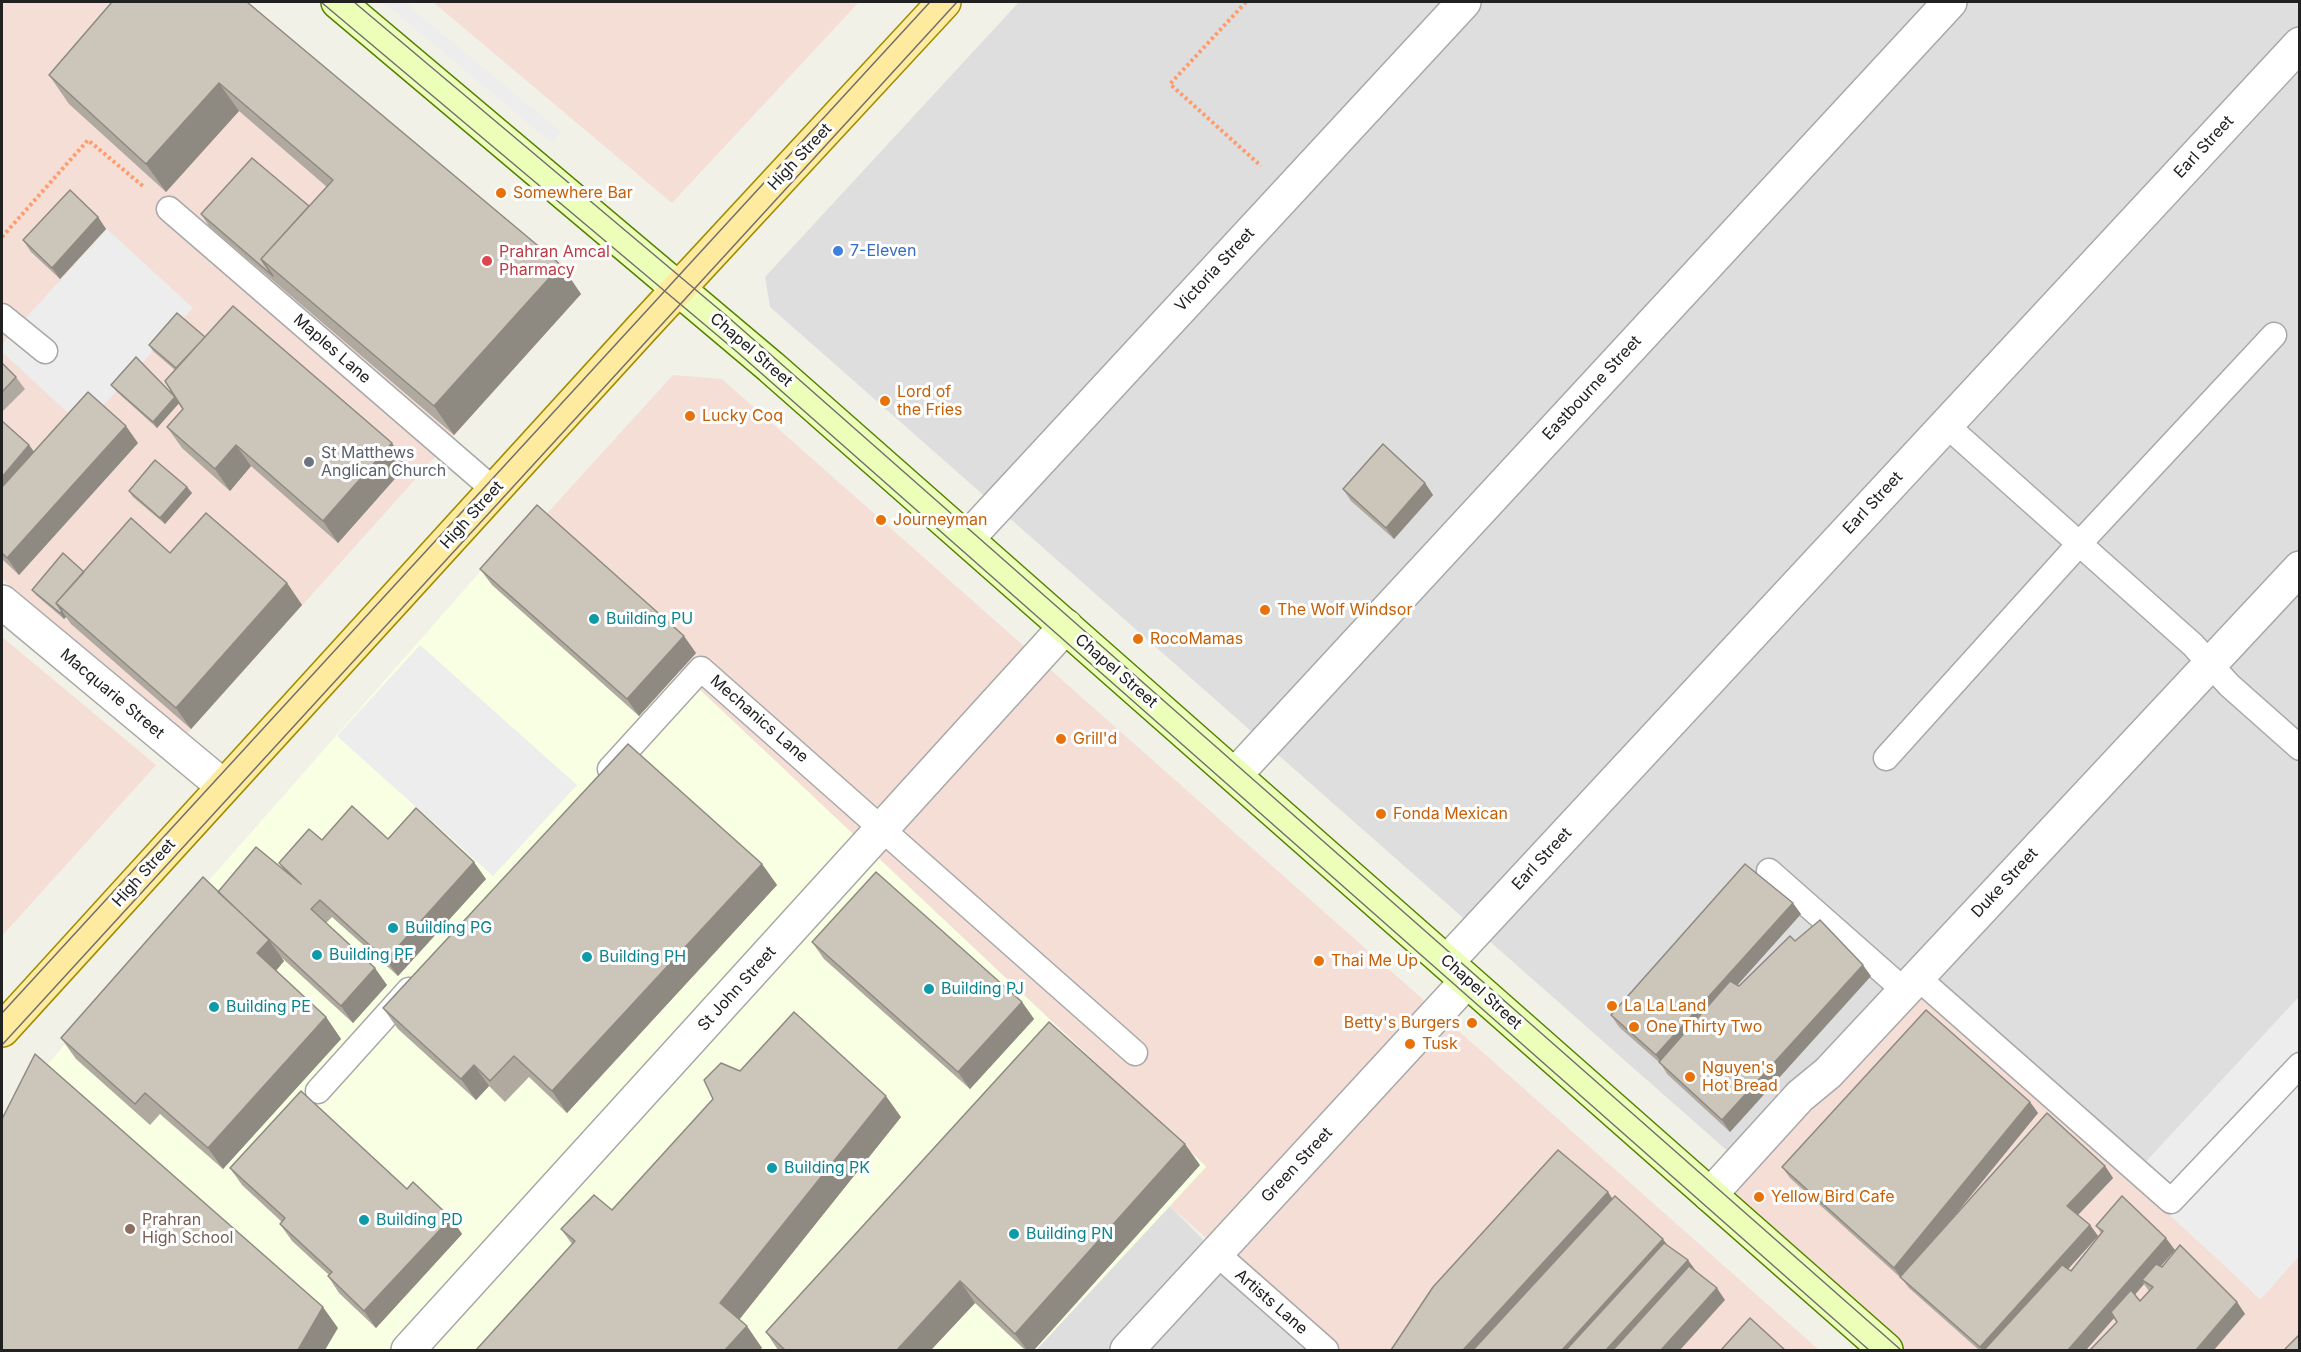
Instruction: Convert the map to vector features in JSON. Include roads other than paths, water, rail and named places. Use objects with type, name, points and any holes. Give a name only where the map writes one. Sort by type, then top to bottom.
[{"type":"main road","name":"High Street","points":[[2,1030],[679,288],[944,2]]},
{"type":"street","name":"Chapel Street","points":[[338,2],[679,288],[1236,775],[1886,1350]]},
{"type":"street","name":"Victoria Street","points":[[967,539],[1464,2]]},
{"type":"street","name":"Eastbourne Street","points":[[1236,775],[1950,2]]},
{"type":"street","name":"Earl Street","points":[[1457,971],[1946,425],[2300,44]]},
{"type":"street","name":"Duke Street","points":[[1710,1195],[1800,1096],[1828,1073],[2300,568]]},
{"type":"street","name":"Macquarie Street","points":[[2,602],[223,786]]},
{"type":"street","name":"St John Street","points":[[408,1350],[1066,626]]},
{"type":"street","name":"Green Street","points":[[1127,1350],[1216,1253],[1457,971]]},
{"type":"lane","name":"Maples Lane","points":[[169,209],[494,490]]},
{"type":"lane","points":[[2,316],[45,351]]},
{"type":"lane","points":[[1886,758],[2080,543],[2274,335]]},
{"type":"lane","points":[[1946,425],[2193,645],[2229,685],[2300,748]]},
{"type":"lane","name":"Mechanics Lane","points":[[597,783],[701,669],[1135,1053]]},
{"type":"lane","points":[[1769,871],[1911,984],[2171,1201],[2300,1065]]},
{"type":"lane","points":[[318,1091],[422,976]]},
{"type":"lane","name":"Artists Lane","points":[[1216,1253],[1326,1350]]},
{"type":"tram line","points":[[321,2],[736,351],[1869,1350]]},
{"type":"tram line","points":[[354,2],[728,317],[1901,1350]]},
{"type":"tram line","points":[[2,1013],[930,2]]},
{"type":"tram line","points":[[2,1045],[957,2]]},
{"type":"place","name":"Somewhere Bar","points":[[501,193]]},
{"type":"place","name":"7-Eleven","points":[[838,251]]},
{"type":"place","name":"Prahran Amcal Pharmacy","points":[[487,261]]},
{"type":"place","name":"Lord of the Fries","points":[[885,401]]},
{"type":"place","name":"Lucky Coq","points":[[690,416]]},
{"type":"place","name":"St Matthews Anglican Church","points":[[309,462]]},
{"type":"place","name":"Journeyman","points":[[881,520]]},
{"type":"place","name":"The Wolf Windsor","points":[[1265,610]]},
{"type":"place","name":"Building PU","points":[[594,619]]},
{"type":"place","name":"RocoMamas","points":[[1138,639]]},
{"type":"place","name":"Grill'd","points":[[1061,739]]},
{"type":"place","name":"Fonda Mexican","points":[[1381,814]]},
{"type":"place","name":"Building PG","points":[[393,928]]},
{"type":"place","name":"Building PF","points":[[317,955]]},
{"type":"place","name":"Building PH","points":[[587,957]]},
{"type":"place","name":"Thai Me Up","points":[[1319,961]]},
{"type":"place","name":"Building PJ","points":[[929,989]]},
{"type":"place","name":"La La Land","points":[[1612,1006]]},
{"type":"place","name":"Building PE","points":[[214,1007]]},
{"type":"place","name":"Betty's Burgers","points":[[1472,1023]]},
{"type":"place","name":"One Thirty Two","points":[[1634,1027]]},
{"type":"place","name":"Tusk","points":[[1410,1044]]},
{"type":"place","name":"Nguyen's Hot Bread","points":[[1690,1077]]},
{"type":"place","name":"Building PK","points":[[772,1168]]},
{"type":"place","name":"Yellow Bird Cafe","points":[[1759,1197]]},
{"type":"place","name":"Building PD","points":[[364,1220]]},
{"type":"place","name":"Prahran High School","points":[[130,1229]]},
{"type":"place","name":"Building PN","points":[[1014,1234]]}]
